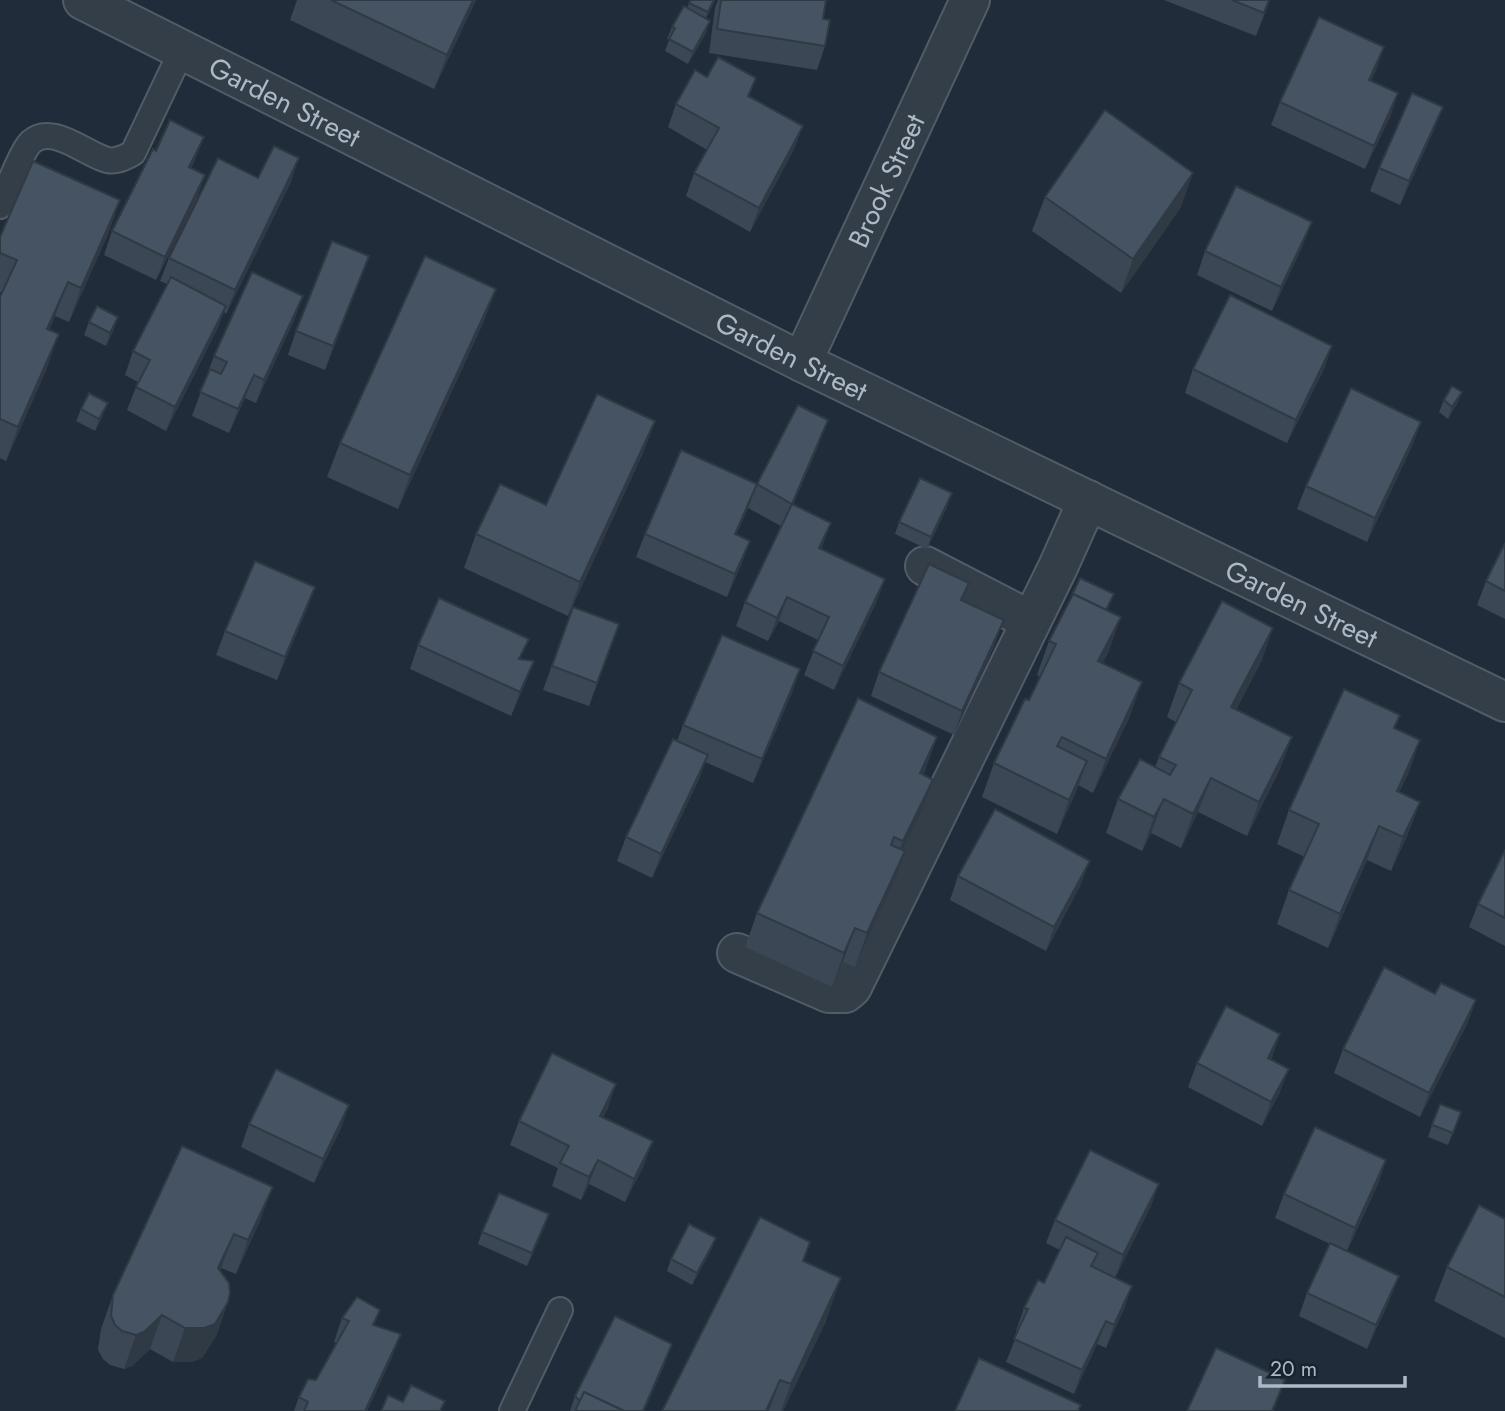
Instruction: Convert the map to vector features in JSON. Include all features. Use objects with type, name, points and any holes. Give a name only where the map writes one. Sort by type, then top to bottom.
[{"type":"street","name":"Garden Street","points":[[83,0],[802,362],[1505,702]]},
{"type":"street","name":"Brook Street","points":[[802,362],[970,0]]},
{"type":"street","points":[[737,953],[829,993],[845,993],[852,987],[1088,500]]},
{"type":"street","points":[[925,566],[1031,621]]},
{"type":"street","points":[[922,755],[956,773]]},
{"type":"lane","points":[[0,206],[29,143],[41,135],[55,137],[108,160],[121,160],[132,153],[182,50]]},
{"type":"lane","points":[[512,1411],[560,1310]]},
{"type":"building","points":[[331,0],[473,0],[447,55]]},
{"type":"building","points":[[691,0],[714,0],[708,12],[689,3]]},
{"type":"building","points":[[721,0],[826,0],[823,19],[830,20],[825,46],[717,29]]},
{"type":"building","points":[[1232,0],[1269,0],[1264,13]]},
{"type":"building","points":[[684,6],[710,21],[693,52],[669,39],[675,28],[672,27]]},
{"type":"building","points":[[1319,17],[1384,47],[1369,80],[1398,93],[1374,146],[1280,102]]},
{"type":"building","points":[[718,57],[756,78],[748,96],[803,126],[759,208],[694,173],[719,128],[676,104],[695,70],[707,77]]},
{"type":"building","points":[[1412,93],[1443,107],[1409,181],[1379,168]]},
{"type":"building","points":[[1105,110],[1193,173],[1133,259],[1045,197]]},
{"type":"building","points":[[170,120],[204,137],[189,167],[205,175],[165,257],[112,231]]},
{"type":"building","points":[[274,146],[299,158],[235,290],[169,258],[218,158],[258,178]]},
{"type":"building","points":[[33,161],[120,200],[81,288],[68,282],[47,329],[59,334],[18,427],[0,419],[0,297],[17,260],[0,253],[0,237]]},
{"type":"building","points":[[1236,186],[1312,222],[1281,287],[1205,251]]},
{"type":"building","points":[[332,241],[369,256],[333,346],[296,331]]},
{"type":"building","points":[[425,256],[496,289],[410,475],[340,443]]},
{"type":"building","points":[[252,272],[303,296],[264,380],[254,375],[238,409],[200,392],[210,369],[221,374],[227,362],[214,356]]},
{"type":"building","points":[[171,277],[226,306],[175,407],[136,387],[150,360],[133,351]]},
{"type":"building","points":[[1230,295],[1332,346],[1296,420],[1193,369]]},
{"type":"building","points":[[97,306],[118,317],[110,333],[89,322]]},
{"type":"building","points":[[1452,386],[1462,392],[1452,407],[1444,400]]},
{"type":"building","points":[[1351,388],[1421,422],[1375,518],[1306,486]]},
{"type":"building","points":[[89,393],[108,403],[99,419],[81,409]]},
{"type":"building","points":[[597,394],[655,421],[580,582],[476,534],[500,484],[546,505]]},
{"type":"building","points":[[798,405],[828,420],[792,504],[757,484]]},
{"type":"building","points":[[681,450],[757,484],[735,534],[750,541],[735,574],[645,534]]},
{"type":"building","points":[[920,478],[952,493],[931,537],[899,522]]},
{"type":"building","points":[[792,504],[831,523],[819,548],[885,579],[843,666],[813,651],[829,617],[787,597],[777,618],[745,602]]},
{"type":"building","points":[[1505,543],[1505,591],[1486,581]]},
{"type":"building","points":[[255,561],[315,587],[285,657],[225,631]]},
{"type":"building","points":[[929,564],[969,583],[961,600],[1004,620],[962,711],[879,672]]},
{"type":"building","points":[[1080,578],[1114,594],[1106,610],[1072,595]]},
{"type":"building","points":[[1073,594],[1121,617],[1098,661],[1142,682],[1106,759],[1062,737],[1057,746],[1087,761],[1069,800],[994,763],[1056,644],[1049,641]]},
{"type":"building","points":[[439,598],[529,639],[519,659],[534,661],[520,692],[418,645]]},
{"type":"building","points":[[1222,601],[1273,628],[1231,707],[1292,737],[1259,802],[1211,778],[1193,814],[1164,799],[1154,817],[1118,799],[1140,759],[1170,775],[1176,765],[1159,757],[1192,690],[1179,683]]},
{"type":"building","points":[[573,607],[619,624],[597,683],[552,666]]},
{"type":"building","points":[[722,635],[800,669],[762,759],[683,725]]},
{"type":"building","points":[[1344,689],[1400,715],[1394,728],[1420,740],[1397,791],[1420,802],[1403,837],[1379,826],[1340,914],[1289,890],[1319,824],[1289,810]]},
{"type":"building","points":[[858,698],[937,737],[920,773],[933,780],[903,841],[894,837],[891,845],[905,851],[867,933],[855,928],[844,953],[757,913]]},
{"type":"building","points":[[673,739],[708,755],[661,854],[626,837]]},
{"type":"building","points":[[995,809],[1090,861],[1054,927],[958,876]]},
{"type":"building","points":[[1505,850],[1505,918],[1478,904]]},
{"type":"building","points":[[1384,967],[1435,994],[1441,983],[1476,1000],[1429,1093],[1343,1049]]},
{"type":"building","points":[[1226,1006],[1280,1034],[1268,1058],[1289,1069],[1271,1102],[1197,1063]]},
{"type":"building","points":[[552,1053],[616,1084],[600,1116],[653,1141],[634,1179],[598,1160],[589,1177],[560,1163],[569,1146],[519,1121]]},
{"type":"building","points":[[276,1069],[349,1105],[323,1159],[249,1124]]},
{"type":"building","points":[[1440,1104],[1461,1112],[1453,1133],[1432,1125]]},
{"type":"building","points":[[1315,1127],[1386,1160],[1355,1228],[1284,1194]]},
{"type":"building","points":[[182,1146],[273,1187],[248,1240],[234,1234],[218,1268],[229,1283],[230,1293],[228,1302],[215,1324],[204,1328],[185,1328],[162,1315],[144,1332],[136,1335],[122,1331],[115,1325],[111,1316],[113,1295]]},
{"type":"building","points":[[1090,1150],[1159,1184],[1123,1255],[1055,1220]]},
{"type":"building","points":[[499,1193],[549,1214],[532,1253],[482,1232]]},
{"type":"building","points":[[1479,1205],[1505,1219],[1505,1297],[1447,1267]]},
{"type":"building","points":[[760,1217],[810,1242],[803,1261],[841,1278],[791,1384],[780,1380],[766,1411],[662,1411]]},
{"type":"building","points":[[689,1224],[716,1238],[697,1273],[671,1259]]},
{"type":"building","points":[[1066,1237],[1098,1253],[1091,1266],[1132,1286],[1114,1325],[1106,1321],[1082,1370],[1014,1339],[1028,1309],[1024,1308],[1038,1280],[1044,1283]]},
{"type":"building","points":[[1330,1243],[1399,1276],[1376,1325],[1307,1293]]},
{"type":"building","points":[[357,1297],[380,1310],[373,1325],[401,1334],[365,1411],[304,1411],[308,1402],[299,1397],[308,1379],[316,1380],[349,1321],[342,1318]]},
{"type":"building","points":[[615,1316],[672,1344],[643,1411],[624,1411],[584,1392],[580,1401],[575,1396]]},
{"type":"building","points":[[1216,1348],[1285,1380],[1272,1411],[1187,1411]]},
{"type":"building","points":[[979,1358],[1081,1405],[1078,1411],[955,1411]]},
{"type":"building","points":[[411,1385],[445,1401],[440,1411],[381,1411],[388,1395],[403,1402]]},
{"type":"building","points":[[584,1392],[624,1411],[575,1411]]}]
